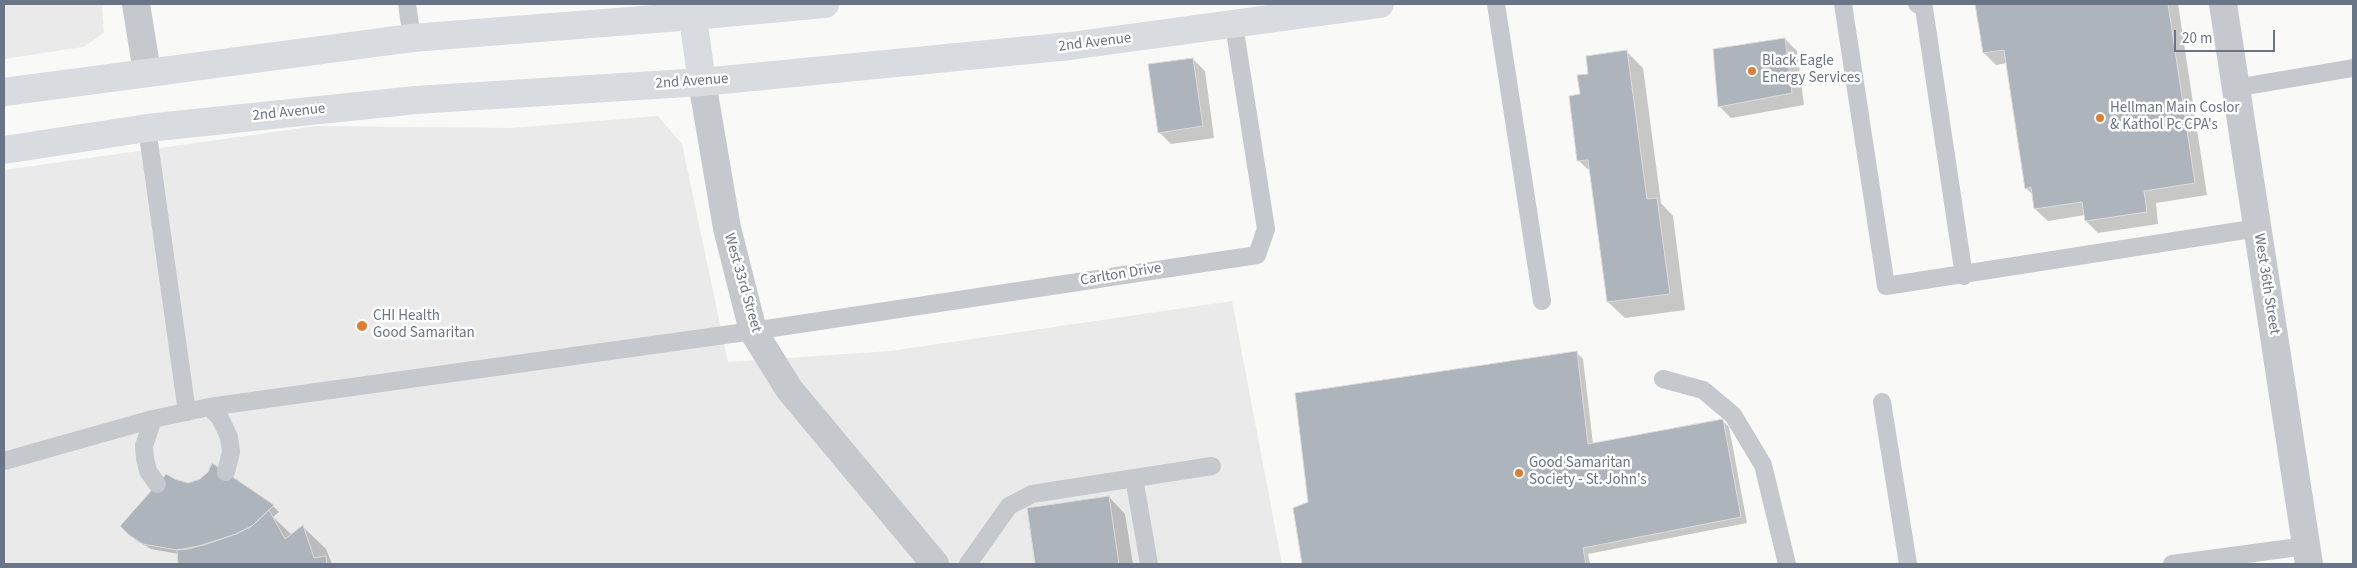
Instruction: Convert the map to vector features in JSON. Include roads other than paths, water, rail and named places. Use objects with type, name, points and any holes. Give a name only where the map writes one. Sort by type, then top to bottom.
[{"type":"main road","points":[[4,92],[412,38],[692,10],[824,4]]},
{"type":"main road","name":"2nd Avenue","points":[[4,150],[147,128],[416,100],[702,82],[1070,46],[1380,4]]},
{"type":"main road","name":"West 33rd Street","points":[[692,10],[702,82]]},
{"type":"street","points":[[136,4],[147,72]]},
{"type":"street","name":"West 36th Street","points":[[2223,4],[2308,555]]},
{"type":"street","name":"West 33rd Street","points":[[702,82],[727,228],[753,331],[789,389],[935,564]]},
{"type":"lane","points":[[407,4],[412,38]]},
{"type":"lane","points":[[1496,4],[1542,301]]},
{"type":"lane","points":[[1843,4],[1886,286],[1964,276],[2258,228]]},
{"type":"lane","points":[[1917,4],[1924,8],[1964,276]]},
{"type":"lane","name":"Carlton Drive","points":[[753,331],[1257,255],[1266,229],[1234,25]]},
{"type":"lane","points":[[2236,88],[2353,68]]},
{"type":"lane","points":[[147,128],[187,412]]},
{"type":"lane","points":[[4,461],[153,419],[209,407],[753,331]]},
{"type":"lane","points":[[1663,379],[1703,390],[1733,415],[1763,465],[1787,564]]},
{"type":"lane","points":[[1882,402],[1908,564]]},
{"type":"lane","points":[[209,407],[220,418],[229,437],[231,452],[226,472]]},
{"type":"lane","points":[[153,419],[144,446],[144,458],[148,471],[157,484]]},
{"type":"lane","points":[[968,564],[1009,506],[1032,494],[1212,466]]},
{"type":"lane","points":[[1134,478],[1150,564]]},
{"type":"lane","points":[[2172,564],[2308,555]]},
{"type":"place","name":"Black Eagle Energy Services","points":[[1752,71]]},
{"type":"place","name":"Hellman Main Coslor & Kathol Pc CPA's","points":[[2100,118]]},
{"type":"place","name":"CHI Health Good Samaritan","points":[[362,326]]},
{"type":"place","name":"Good Samaritan Society - St. John's","points":[[1519,473]]}]
